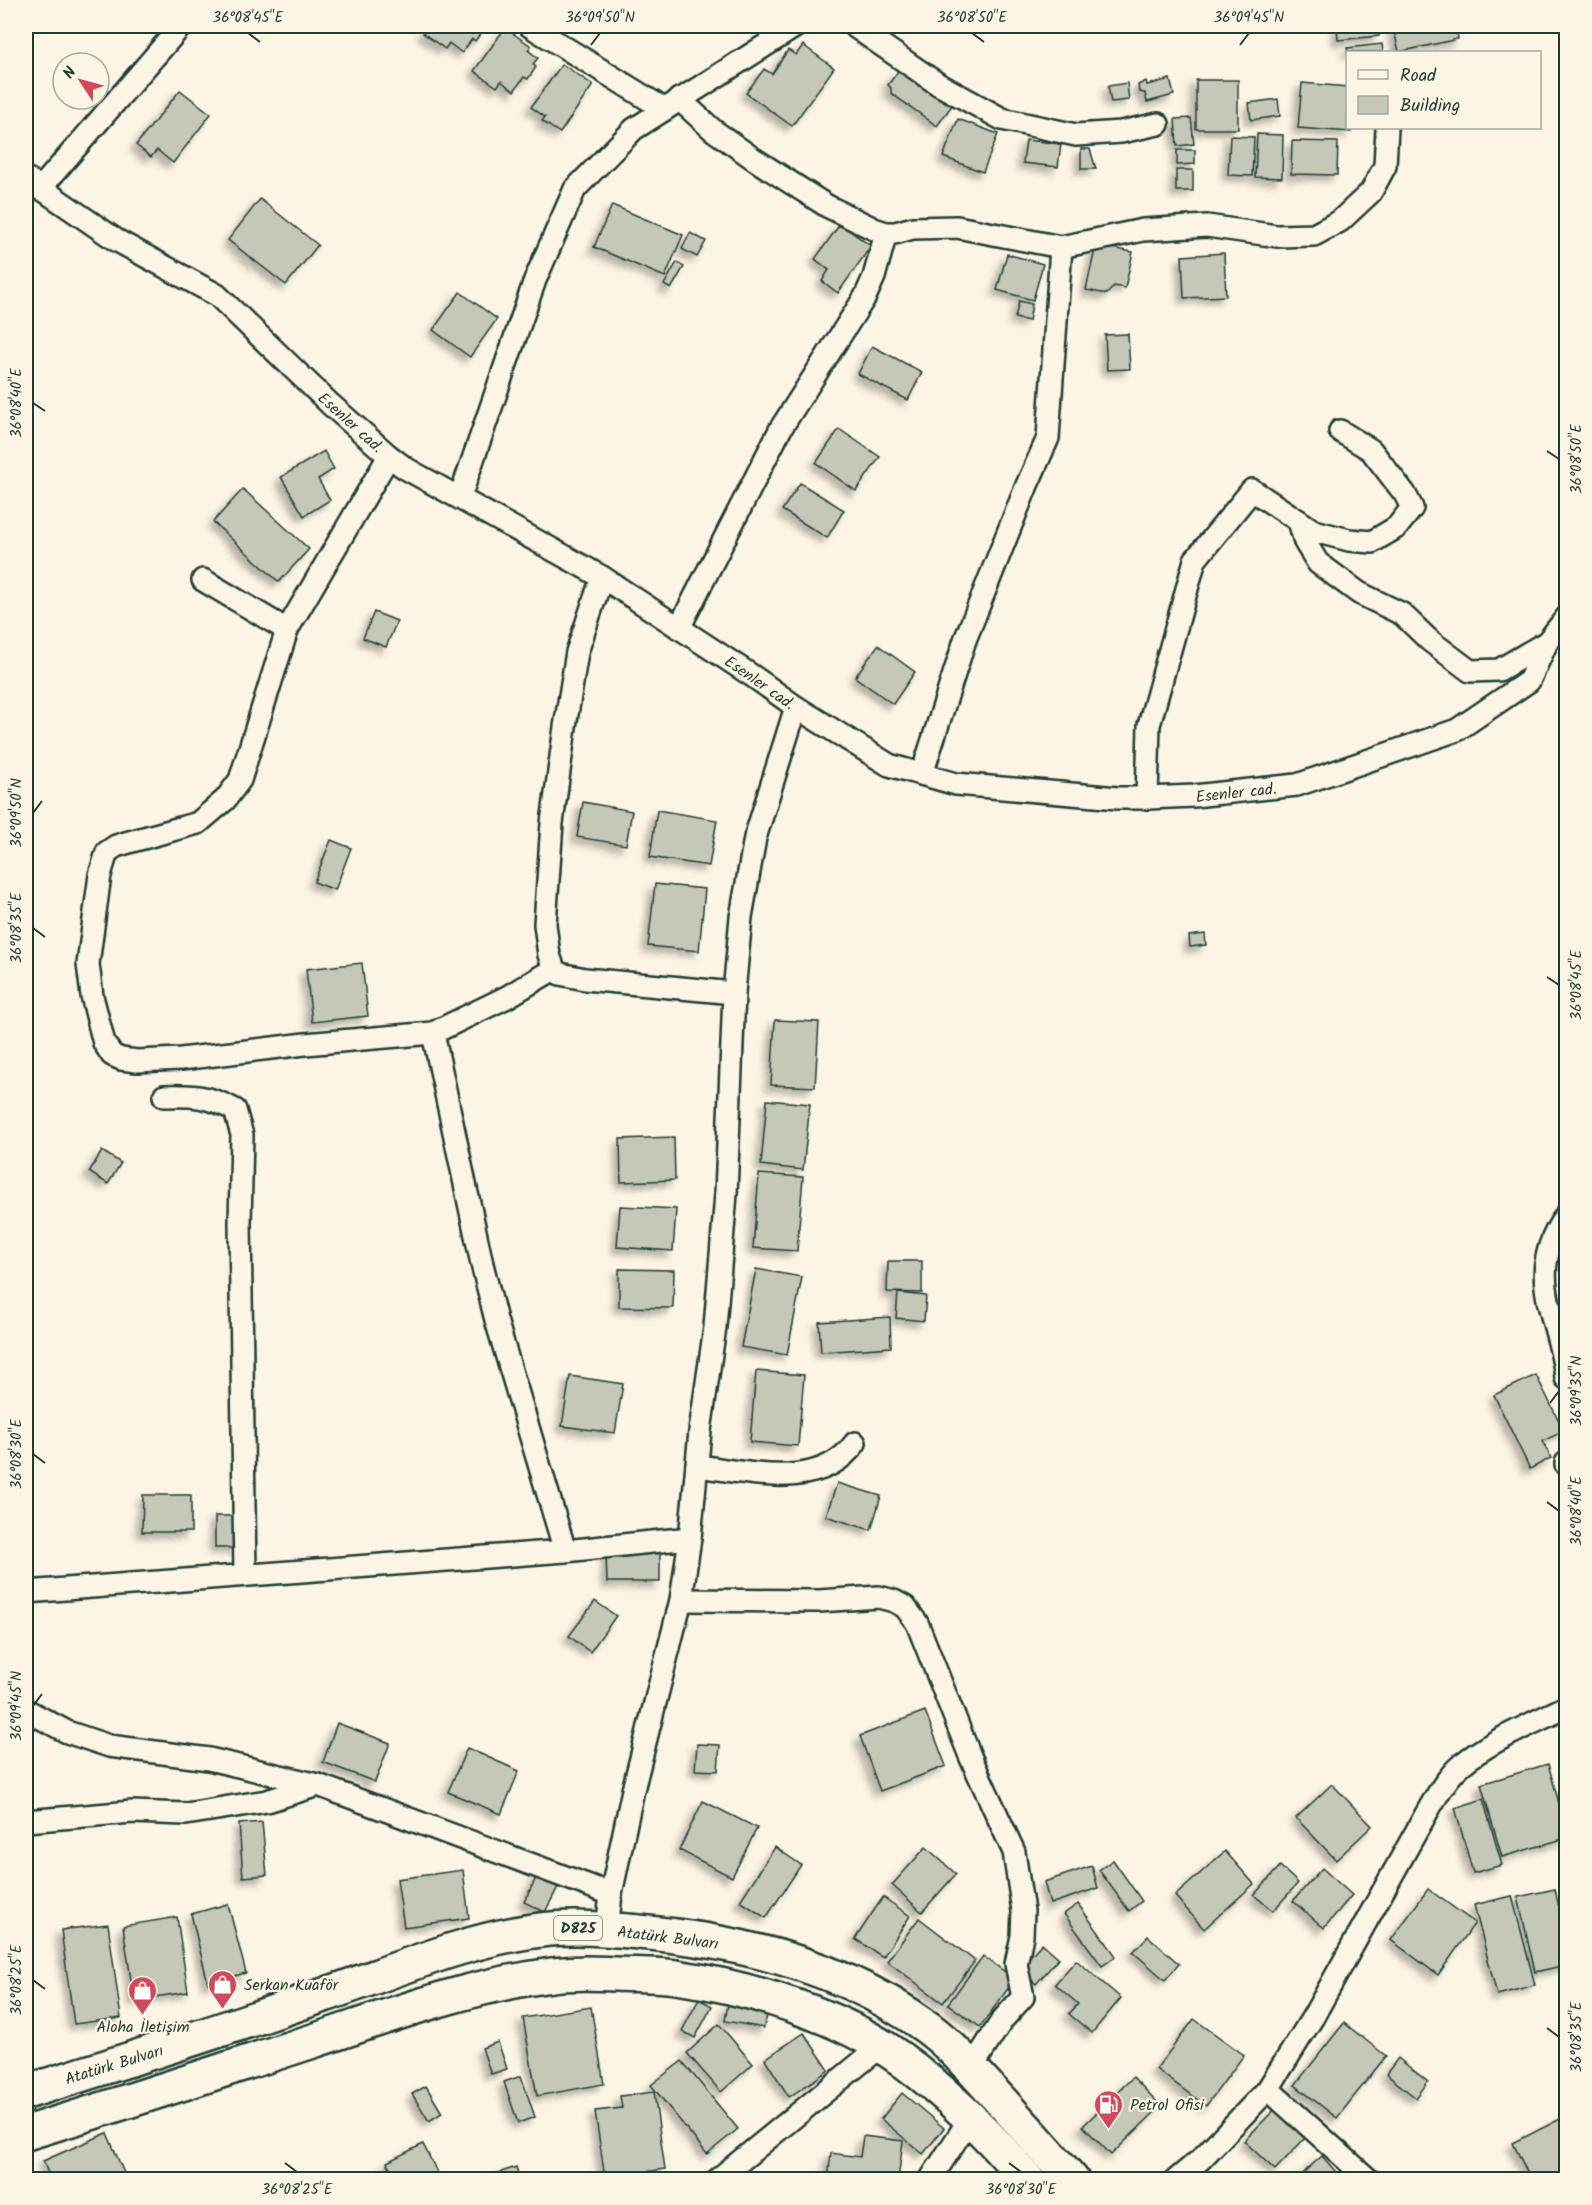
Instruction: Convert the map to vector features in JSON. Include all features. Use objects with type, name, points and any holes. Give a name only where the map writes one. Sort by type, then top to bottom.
[{"type":"highway","name":"Atatürk Bulvarı","points":[[26,2092],[196,2039],[476,1943],[542,1929],[579,1928],[669,1934],[759,1950],[804,1964],[878,1998],[906,2014],[928,2029],[972,2069],[1072,2180]]},
{"type":"highway","points":[[26,2133],[419,2006],[512,1981],[548,1975],[595,1973],[650,1975],[680,1977],[729,1986],[780,2001],[849,2029],[900,2058],[971,2117],[1028,2180]]},
{"type":"street","points":[[33,183],[182,26]]},
{"type":"street","points":[[530,26],[672,104],[827,206],[886,234],[913,228],[957,227],[1061,247],[1143,230],[1207,226],[1277,236],[1314,235],[1340,221],[1371,192],[1385,166],[1387,129]]},
{"type":"street","points":[[460,497],[535,280],[575,189],[634,129],[796,26]]},
{"type":"street","points":[[854,26],[938,84],[1002,119],[1076,135],[1121,132],[1158,124]]},
{"type":"street","name":"Esenler cad.","points":[[33,183],[116,240],[217,295],[330,404],[389,456],[602,577],[796,707],[889,765],[956,784],[1118,798],[1194,796],[1297,785],[1457,730],[1529,681],[1547,642],[1566,618]]},
{"type":"street","points":[[679,628],[781,428],[865,297],[874,277],[886,234]]},
{"type":"street","points":[[922,774],[964,640],[1048,438],[1061,247]]},
{"type":"street","points":[[1148,798],[1149,725],[1195,560],[1252,489],[1314,531],[1349,540],[1372,542],[1397,527],[1412,508],[1405,494],[1371,450],[1340,431]]},
{"type":"street","points":[[389,456],[287,630],[240,780],[225,800],[198,823],[116,846],[107,852],[100,875],[88,964],[92,996],[104,1042],[112,1055],[137,1061],[181,1059],[305,1044],[433,1033],[507,997],[554,969]]},
{"type":"street","points":[[1299,521],[1305,542],[1318,563],[1359,593],[1402,614],[1429,640],[1470,671],[1499,670],[1547,642]]},
{"type":"street","points":[[602,577],[577,652],[552,823],[544,924],[549,955],[554,969],[560,974],[585,979],[734,993]]},
{"type":"street","points":[[203,580],[287,630]]},
{"type":"street","points":[[607,1930],[611,1894],[633,1790],[681,1600],[690,1538],[699,1431],[715,1327],[726,1194],[734,993],[741,917],[755,838],[796,707]]},
{"type":"street","points":[[433,1033],[493,1309],[565,1551]]},
{"type":"street","points":[[164,1096],[195,1095],[217,1101],[235,1110],[242,1135],[240,1223],[245,1575]]},
{"type":"street","points":[[1566,1215],[1551,1241],[1544,1267],[1550,1310],[1564,1355],[1566,1378]]},
{"type":"street","points":[[697,1466],[797,1476],[828,1468],[846,1456],[855,1443]]},
{"type":"street","points":[[26,1592],[565,1551],[690,1538]]},
{"type":"street","points":[[681,1600],[819,1600],[879,1597],[905,1607],[917,1623],[970,1756],[1014,1852],[1023,1911],[1022,1936],[1017,1964],[1023,1997],[1004,2019],[972,2069]]},
{"type":"street","points":[[1176,2180],[1201,2158],[1268,2089],[1313,2017],[1443,1786],[1460,1766],[1489,1747],[1566,1707]]},
{"type":"street","points":[[26,1710],[67,1732],[109,1746],[209,1759],[318,1785],[611,1894]]},
{"type":"street","points":[[26,1821],[132,1812],[186,1814],[267,1801],[318,1785]]},
{"type":"street","points":[[717,2180],[880,2047]]},
{"type":"street","points":[[1268,2089],[1369,2180]]},
{"type":"street","points":[[930,2180],[971,2117]]},
{"type":"building","points":[[428,26],[482,26],[484,29],[475,41],[472,39],[462,53],[449,43],[445,49],[423,33]]},
{"type":"building","points":[[1337,26],[1378,26],[1379,36],[1338,40]]},
{"type":"building","points":[[1393,26],[1456,26],[1458,39],[1399,51]]},
{"type":"building","points":[[505,28],[531,46],[528,50],[538,58],[533,64],[536,67],[528,79],[524,77],[514,91],[501,81],[497,87],[474,71]]},
{"type":"building","points":[[1382,44],[1383,51],[1348,51],[1347,48]]},
{"type":"building","points":[[803,45],[834,68],[792,126],[746,93],[764,69],[772,74],[788,50],[796,55]]},
{"type":"building","points":[[562,64],[593,85],[560,133],[542,121],[545,117],[531,107]]},
{"type":"building","points":[[898,71],[904,75],[907,71],[953,104],[937,126],[891,93],[888,85]]},
{"type":"building","points":[[1170,79],[1174,95],[1147,102],[1145,93],[1139,92],[1138,85],[1146,81],[1147,85]]},
{"type":"building","points":[[1196,80],[1238,80],[1238,129],[1196,129]]},
{"type":"building","points":[[1127,83],[1129,100],[1111,102],[1108,86]]},
{"type":"building","points":[[1302,83],[1346,87],[1346,129],[1351,129],[1351,132],[1298,128]]},
{"type":"building","points":[[180,90],[211,114],[173,163],[157,150],[151,157],[136,145]]},
{"type":"building","points":[[1278,99],[1280,116],[1251,120],[1249,103]]},
{"type":"building","points":[[1191,118],[1194,144],[1177,146],[1175,119]]},
{"type":"building","points":[[958,119],[998,134],[983,172],[943,157]]},
{"type":"building","points":[[1257,134],[1283,135],[1282,178],[1255,177]]},
{"type":"building","points":[[1230,136],[1254,137],[1252,176],[1228,175]]},
{"type":"building","points":[[1026,140],[1061,144],[1058,167],[1023,163]]},
{"type":"building","points":[[1292,141],[1338,142],[1337,175],[1291,174]]},
{"type":"building","points":[[1081,149],[1090,149],[1096,169],[1081,169]]},
{"type":"building","points":[[1177,150],[1195,150],[1195,164],[1177,165]]},
{"type":"building","points":[[1176,170],[1193,170],[1193,191],[1176,191]]},
{"type":"building","points":[[260,199],[318,245],[286,285],[228,240]]},
{"type":"building","points":[[612,205],[683,235],[665,277],[594,247]]},
{"type":"building","points":[[840,224],[871,246],[838,293],[822,281],[829,270],[815,259]]},
{"type":"building","points":[[690,233],[706,241],[697,257],[682,249]]},
{"type":"building","points":[[1096,245],[1133,252],[1125,288],[1114,286],[1107,294],[1086,290]]},
{"type":"building","points":[[1224,253],[1226,296],[1184,298],[1182,256]]},
{"type":"building","points":[[1007,254],[1043,264],[1033,300],[997,290]]},
{"type":"building","points":[[677,262],[684,267],[671,289],[664,285]]},
{"type":"building","points":[[460,292],[497,319],[470,357],[433,330]]},
{"type":"building","points":[[1019,301],[1032,304],[1029,321],[1015,318]]},
{"type":"building","points":[[1128,334],[1130,369],[1107,370],[1105,335]]},
{"type":"building","points":[[872,346],[922,372],[908,400],[858,374]]},
{"type":"building","points":[[839,429],[880,457],[856,491],[816,463]]},
{"type":"building","points":[[324,451],[334,469],[318,479],[330,500],[304,516],[281,477]]},
{"type":"building","points":[[800,483],[844,510],[827,538],[782,510]]},
{"type":"building","points":[[243,489],[309,549],[279,582],[213,522]]},
{"type":"building","points":[[374,612],[397,621],[386,647],[363,638]]},
{"type":"building","points":[[878,645],[915,672],[893,704],[855,677]]},
{"type":"building","points":[[583,802],[632,811],[626,845],[577,837]]},
{"type":"building","points":[[657,810],[717,820],[709,866],[650,857]]},
{"type":"building","points":[[331,840],[351,848],[335,890],[314,882]]},
{"type":"building","points":[[655,884],[705,889],[699,951],[648,946]]},
{"type":"building","points":[[1205,934],[1206,945],[1190,947],[1189,936]]},
{"type":"building","points":[[362,963],[368,1016],[312,1022],[306,969]]},
{"type":"building","points":[[775,1020],[819,1022],[815,1087],[771,1085]]},
{"type":"building","points":[[767,1100],[810,1104],[803,1170],[761,1165]]},
{"type":"building","points":[[674,1137],[675,1180],[621,1182],[620,1139]]},
{"type":"building","points":[[102,1151],[121,1163],[108,1184],[89,1172]]},
{"type":"building","points":[[759,1174],[803,1177],[797,1251],[753,1248]]},
{"type":"building","points":[[620,1206],[676,1209],[673,1251],[617,1247]]},
{"type":"building","points":[[888,1261],[922,1261],[922,1293],[887,1292]]},
{"type":"building","points":[[619,1269],[674,1270],[673,1308],[619,1307]]},
{"type":"building","points":[[756,1269],[802,1277],[787,1355],[741,1347]]},
{"type":"building","points":[[898,1293],[926,1296],[924,1321],[896,1318]]},
{"type":"building","points":[[890,1317],[891,1347],[821,1352],[819,1322]]},
{"type":"building","points":[[756,1371],[804,1375],[798,1446],[750,1442]]},
{"type":"building","points":[[1536,1375],[1564,1431],[1543,1441],[1551,1458],[1530,1469],[1494,1395]]},
{"type":"building","points":[[570,1376],[623,1384],[615,1433],[562,1426]]},
{"type":"building","points":[[837,1483],[881,1496],[871,1530],[826,1516]]},
{"type":"building","points":[[143,1495],[191,1495],[191,1532],[142,1532]]},
{"type":"building","points":[[215,1516],[237,1516],[238,1548],[215,1548]]},
{"type":"building","points":[[660,1552],[660,1582],[607,1582],[606,1553]]},
{"type":"building","points":[[595,1601],[616,1616],[590,1652],[569,1636]]},
{"type":"building","points":[[925,1711],[946,1766],[880,1791],[860,1736]]},
{"type":"building","points":[[337,1723],[390,1743],[375,1782],[323,1762]]},
{"type":"building","points":[[697,1744],[720,1745],[718,1771],[695,1770]]},
{"type":"building","points":[[467,1748],[519,1771],[501,1814],[448,1792]]},
{"type":"building","points":[[1548,1764],[1566,1828],[1566,1838],[1502,1857],[1481,1784]]},
{"type":"building","points":[[1332,1784],[1372,1826],[1336,1860],[1296,1818]]},
{"type":"building","points":[[1566,1790],[1566,1809],[1560,1792]]},
{"type":"building","points":[[1483,1799],[1502,1865],[1473,1873],[1455,1808]]},
{"type":"building","points":[[703,1801],[757,1828],[732,1877],[679,1850]]},
{"type":"building","points":[[262,1822],[267,1875],[243,1877],[239,1824]]},
{"type":"building","points":[[775,1847],[801,1865],[766,1918],[740,1901]]},
{"type":"building","points":[[926,1847],[956,1874],[922,1912],[892,1885]]},
{"type":"building","points":[[1225,1851],[1254,1884],[1204,1929],[1175,1896]]},
{"type":"building","points":[[1113,1860],[1142,1901],[1129,1911],[1099,1870]]},
{"type":"building","points":[[1092,1866],[1098,1888],[1050,1904],[1044,1882]]},
{"type":"building","points":[[1280,1866],[1298,1883],[1273,1911],[1254,1895]]},
{"type":"building","points":[[1322,1868],[1352,1895],[1324,1928],[1293,1901]]},
{"type":"building","points":[[463,1870],[469,1918],[404,1927],[397,1879]]},
{"type":"building","points":[[539,1872],[560,1883],[545,1912],[524,1902]]},
{"type":"building","points":[[1428,1889],[1475,1923],[1438,1975],[1391,1940]]},
{"type":"building","points":[[1555,1889],[1566,1940],[1566,1965],[1535,1972],[1518,1897]]},
{"type":"building","points":[[1512,1896],[1535,1985],[1497,1995],[1474,1905]]},
{"type":"building","points":[[883,1897],[910,1916],[883,1957],[855,1939]]},
{"type":"building","points":[[228,1904],[246,1973],[208,1983],[191,1914]]},
{"type":"building","points":[[1078,1904],[1116,1956],[1102,1966],[1064,1914]]},
{"type":"building","points":[[177,1917],[188,1992],[134,2000],[123,1926]]},
{"type":"building","points":[[919,1918],[975,1961],[943,2003],[887,1961]]},
{"type":"building","points":[[108,1924],[121,2018],[74,2024],[61,1930]]},
{"type":"building","points":[[1148,1936],[1179,1964],[1165,1980],[1133,1952]]},
{"type":"building","points":[[1042,1943],[1059,1958],[1036,1984],[1019,1969]]},
{"type":"building","points":[[983,1956],[1015,1979],[980,2027],[948,2004]]},
{"type":"building","points":[[1076,1960],[1121,1998],[1092,2033],[1069,2014],[1078,2004],[1055,1984]]},
{"type":"building","points":[[699,1999],[712,2006],[695,2038],[682,2031]]},
{"type":"building","points":[[728,2004],[768,2011],[764,2028],[725,2021]]},
{"type":"building","points":[[591,2007],[604,2084],[537,2096],[523,2018]]},
{"type":"building","points":[[1194,2019],[1244,2055],[1206,2106],[1156,2069]]},
{"type":"building","points":[[1344,2023],[1386,2056],[1337,2118],[1295,2085]]},
{"type":"building","points":[[719,2024],[753,2064],[721,2092],[687,2053]]},
{"type":"building","points":[[804,2033],[829,2070],[789,2097],[765,2059]]},
{"type":"building","points":[[498,2042],[507,2069],[491,2074],[482,2048]]},
{"type":"building","points":[[1398,2058],[1428,2082],[1416,2098],[1386,2074]]},
{"type":"building","points":[[682,2061],[738,2129],[707,2154],[651,2085]]},
{"type":"building","points":[[521,2076],[535,2117],[518,2123],[504,2082]]},
{"type":"building","points":[[1133,2077],[1161,2106],[1111,2155],[1083,2126]]},
{"type":"building","points":[[426,2086],[442,2113],[429,2121],[412,2094]]},
{"type":"building","points":[[654,2092],[665,2169],[605,2178],[595,2111],[622,2108],[620,2096]]},
{"type":"building","points":[[902,2093],[944,2128],[923,2154],[881,2119]]},
{"type":"building","points":[[1275,2109],[1305,2138],[1275,2170],[1244,2141]]},
{"type":"building","points":[[1566,2116],[1566,2176],[1560,2180],[1531,2180],[1513,2143]]},
{"type":"building","points":[[107,2133],[127,2180],[51,2180],[43,2161]]},
{"type":"building","points":[[863,2136],[903,2141],[898,2180],[828,2179],[831,2153],[860,2157]]},
{"type":"building","points":[[423,2144],[441,2180],[397,2180],[387,2162]]},
{"type":"building","points":[[1322,2156],[1343,2180],[1295,2180]]},
{"type":"building","points":[[516,2167],[520,2180],[478,2180]]},
{"type":"place","name":"Serkan Kuaför","points":[[223,2010]]},
{"type":"place","name":"Aloha İletişim","points":[[143,2016]]},
{"type":"place","name":"Petrol Ofisi","points":[[1109,2130]]}]
